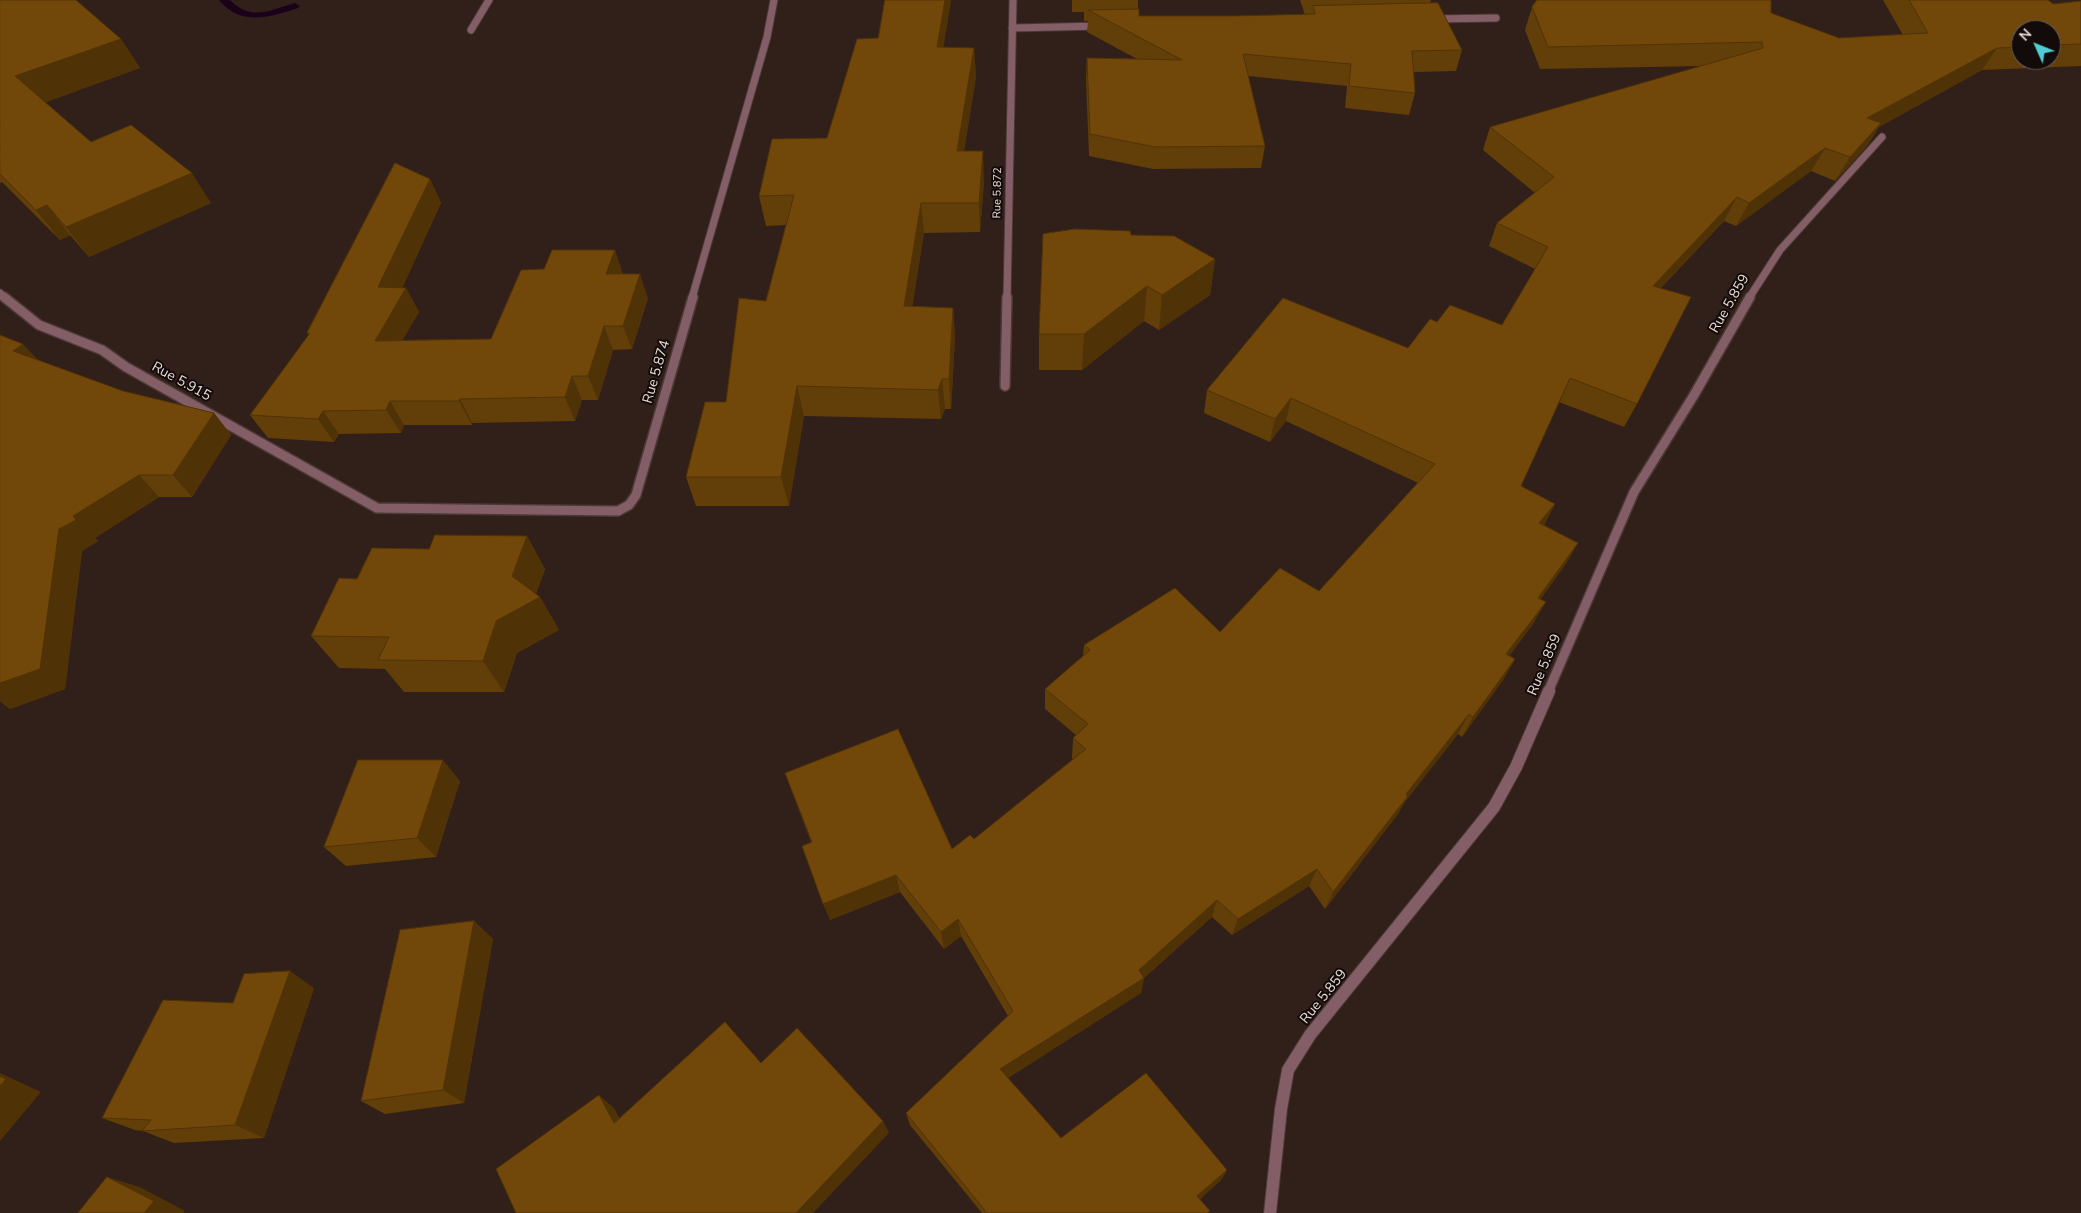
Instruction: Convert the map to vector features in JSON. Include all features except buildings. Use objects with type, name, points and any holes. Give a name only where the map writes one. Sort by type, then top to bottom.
[{"type":"street","points":[[471,30],[489,0]]},
{"type":"street","name":"Rue 5.874","points":[[377,508],[618,511],[629,505],[636,496],[645,467],[764,47],[774,0]]},
{"type":"street","name":"Rue 5.872","points":[[1005,386],[1013,0]]},
{"type":"street","points":[[1427,19],[1496,18]]},
{"type":"street","points":[[1012,28],[1111,26]]},
{"type":"street","name":"Rue 5.859","points":[[1270,1213],[1281,1109],[1288,1070],[1310,1035],[1494,807],[1516,767],[1634,492],[1694,395],[1760,279],[1780,250],[1882,137]]},
{"type":"street","name":"Rue 5.915","points":[[0,293],[10,304],[39,325],[102,350],[126,367],[377,508]]},
{"type":"waterway","points":[[224,0],[241,13],[258,16],[295,6]]}]
